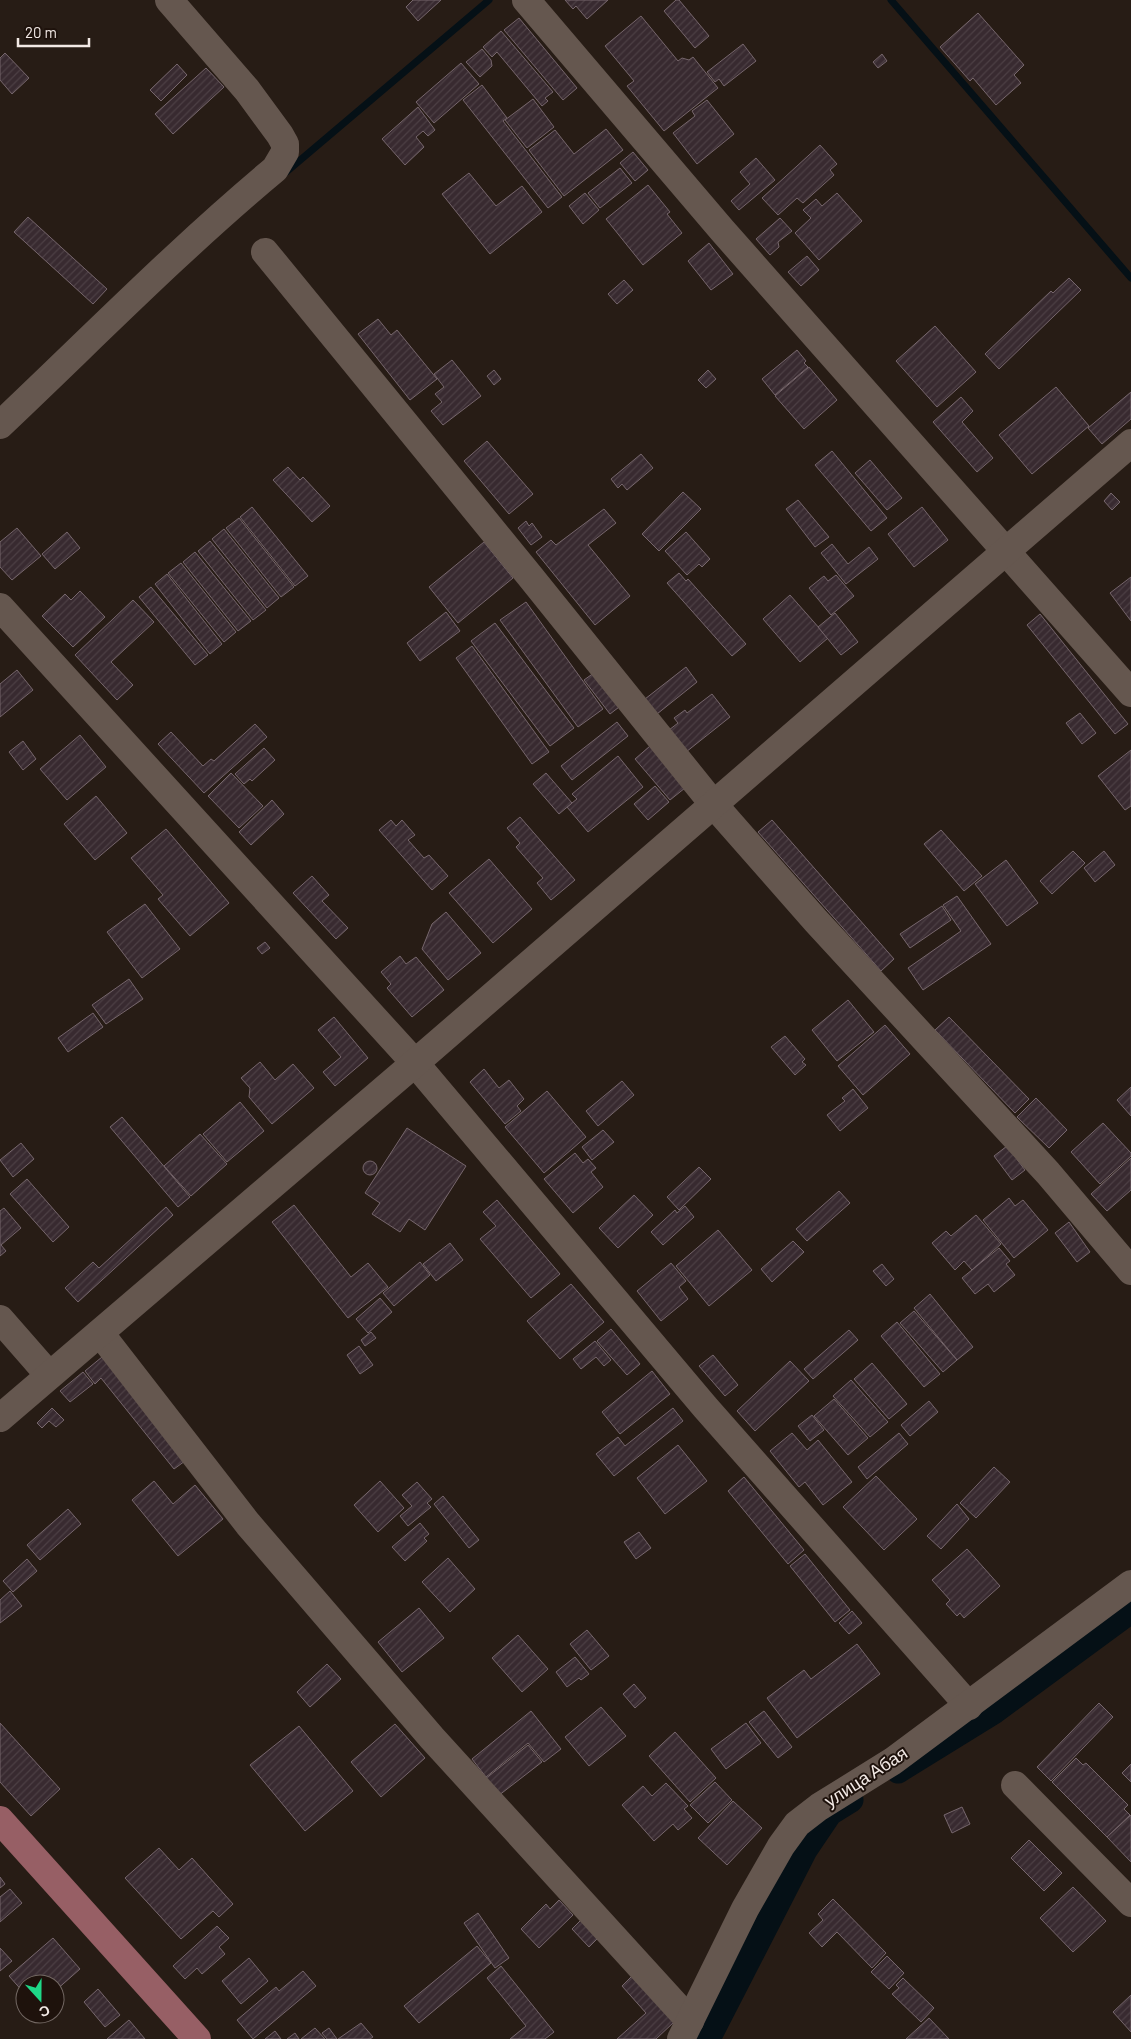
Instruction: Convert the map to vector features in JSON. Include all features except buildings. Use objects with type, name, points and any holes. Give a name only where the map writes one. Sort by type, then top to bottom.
[{"type":"main road","points":[[0,1820],[198,2039]]},
{"type":"street","points":[[0,425],[90,340],[145,284],[275,168],[285,152],[285,144],[280,135],[248,90],[169,0]]},
{"type":"street","points":[[526,0],[722,230],[1008,551],[1131,693]]},
{"type":"street","points":[[265,252],[523,567],[714,805],[816,920],[1048,1173],[1131,1271]]},
{"type":"street","points":[[0,1418],[49,1374],[100,1333],[415,1063],[1131,443]]},
{"type":"street","points":[[0,607],[415,1063],[705,1407],[969,1706]]},
{"type":"street","points":[[0,1319],[49,1374]]},
{"type":"street","points":[[100,1333],[248,1524],[686,2030]]},
{"type":"street","name":"улица Абая","points":[[686,2030],[745,1909],[781,1846],[797,1824],[819,1807],[892,1761],[969,1706],[1131,1584]]},
{"type":"street","points":[[1015,1785],[1131,1903]]},
{"type":"waterway","points":[[285,173],[489,0]]},
{"type":"waterway","points":[[891,0],[1131,278]]},
{"type":"waterway","points":[[898,1771],[995,1711],[1131,1611]]},
{"type":"waterway","points":[[708,2039],[805,1850],[830,1813],[851,1800]]}]
